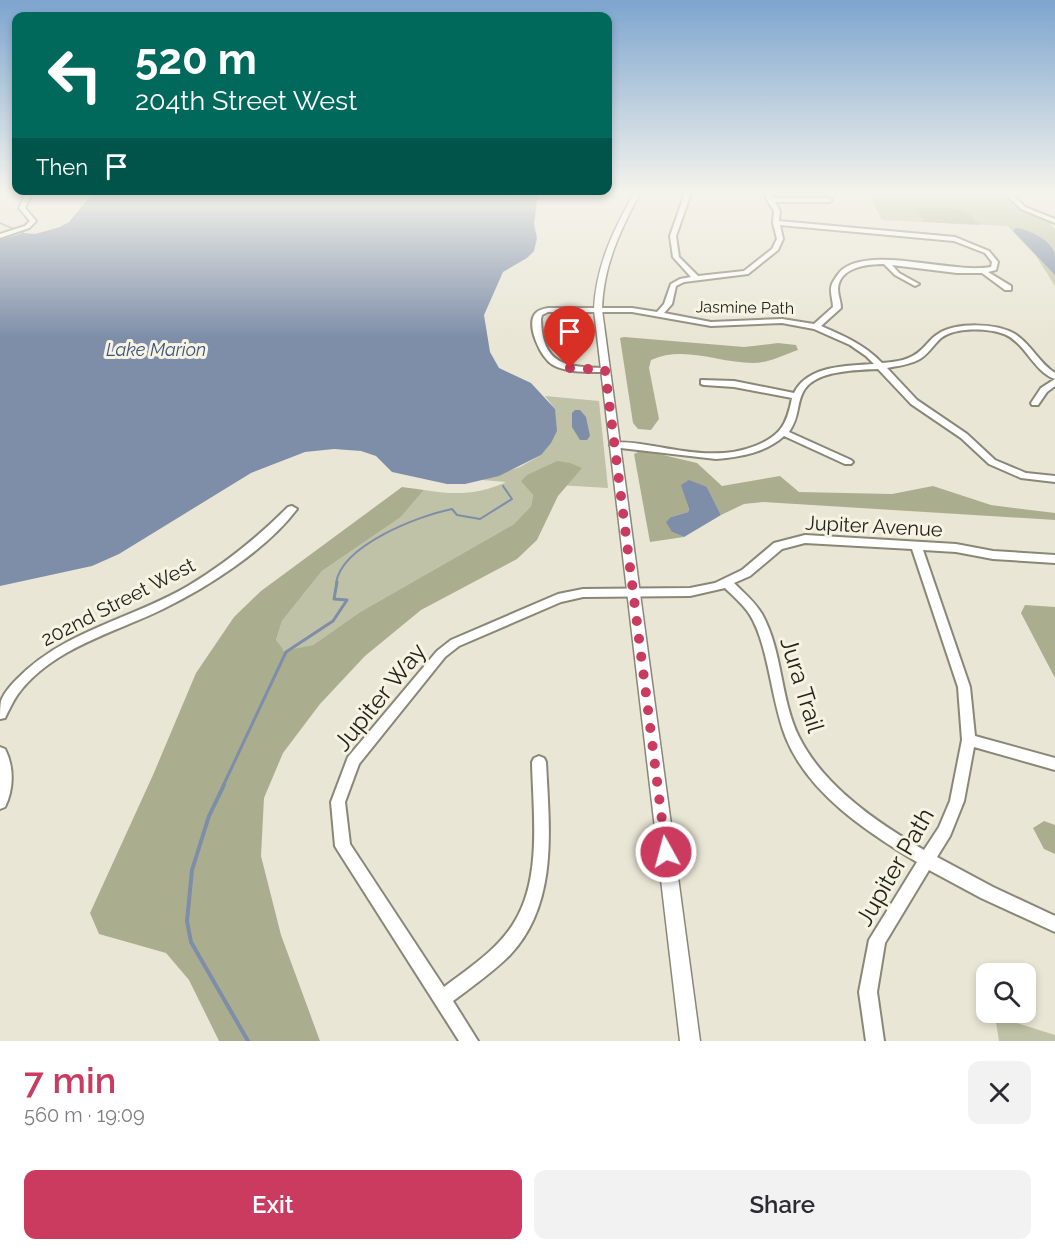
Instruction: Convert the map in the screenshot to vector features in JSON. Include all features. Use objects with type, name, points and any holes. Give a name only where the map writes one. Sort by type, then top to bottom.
[{"type":"street","points":[[611,242],[600,280],[598,310],[690,1041]]},
{"type":"street","points":[[674,242],[676,257],[695,277]]},
{"type":"street","points":[[659,315],[668,304],[673,285],[695,277],[738,274],[752,270],[779,245],[779,242]]},
{"type":"street","points":[[816,327],[837,308],[835,286],[842,274],[860,265],[886,262],[963,273],[985,273],[994,269],[996,262],[987,252],[975,243],[968,242]]},
{"type":"street","points":[[886,262],[897,274],[915,284]]},
{"type":"street","points":[[985,273],[1008,288]]},
{"type":"street","name":"Jasmine Path","points":[[605,370],[570,368],[546,357],[539,347],[536,316],[539,312],[548,310],[632,310],[711,324],[782,321],[816,327],[853,343],[882,365],[917,405],[964,436],[992,462],[1024,476],[1055,479]]},
{"type":"street","points":[[615,445],[654,447],[695,457],[720,457],[762,447],[784,433],[792,418],[796,396],[805,383],[822,373],[907,362],[923,356],[935,338],[949,331],[990,329],[1014,336],[1040,367],[1055,377]]},
{"type":"street","points":[[704,382],[734,384],[796,396]]},
{"type":"street","points":[[1035,402],[1044,390],[1055,382]]},
{"type":"street","points":[[784,433],[848,462]]},
{"type":"street","name":"202nd Street West","points":[[0,714],[12,691],[36,666],[68,647],[159,606],[199,585],[268,533],[292,509]]},
{"type":"street","name":"Jupiter Avenue","points":[[634,592],[690,591],[727,583],[746,573],[768,552],[791,541],[823,538],[1055,559]]},
{"type":"street","name":"Jupiter Path","points":[[875,1041],[868,992],[877,940],[929,860],[957,801],[969,740],[964,687],[916,545]]},
{"type":"street","name":"Jura Trail","points":[[727,583],[759,621],[789,728],[805,762],[821,783],[843,803],[929,860],[995,897],[1055,924]]},
{"type":"street","name":"Jupiter Way","points":[[469,1041],[343,846],[338,802],[353,761],[441,654],[455,643],[558,598],[583,592],[634,592]]},
{"type":"street","points":[[969,740],[1055,764]]},
{"type":"street","points":[[0,753],[5,787],[0,802]]},
{"type":"street","points":[[441,1000],[507,947],[533,906],[540,873],[539,762]]},
{"type":"green space","points":[[1023,242],[1055,242],[1055,286],[1036,256]]},
{"type":"green space","points":[[620,338],[744,347],[778,343],[796,345],[798,350],[759,363],[689,354],[663,356],[651,360],[649,368],[659,419],[651,430],[638,429],[633,423]]},
{"type":"green space","points":[[545,396],[599,401],[608,488],[524,483],[533,495],[531,506],[514,524],[360,612],[313,645],[286,652],[279,647],[276,640],[282,621],[322,571],[401,517],[424,490],[445,493],[476,492],[506,482],[482,480],[520,467],[541,455],[555,409]]},
{"type":"green space","points":[[642,450],[697,463],[722,486],[780,476],[799,492],[892,494],[933,486],[991,505],[1055,513],[1055,520],[763,502],[744,504],[721,515],[707,487],[684,492],[688,512],[671,517],[672,532],[684,537],[650,542],[634,454]]},
{"type":"green space","points":[[557,461],[582,468],[558,496],[537,540],[517,559],[421,610],[365,656],[320,704],[283,753],[264,798],[261,856],[281,935],[320,1041],[219,1041],[189,980],[166,953],[99,934],[90,913],[153,775],[196,673],[234,617],[261,591],[402,487],[424,490],[401,517],[322,571],[282,621],[276,640],[284,651],[313,645],[360,612],[514,524],[531,506],[533,495],[521,481],[527,475]]},
{"type":"green space","points":[[1025,605],[1055,607],[1055,678],[1021,613]]},
{"type":"green space","points":[[1044,821],[1055,825],[1055,854],[1044,849],[1033,828]]},
{"type":"green space","points":[[996,1023],[1017,1023],[1055,1035],[1055,1041],[999,1041]]},
{"type":"water","name":"Lake Marion","points":[[0,242],[536,242],[534,251],[527,258],[503,272],[484,315],[490,352],[499,368],[531,383],[555,409],[557,431],[541,455],[499,476],[465,484],[447,484],[392,472],[376,456],[361,451],[334,449],[305,452],[251,473],[119,554],[92,566],[0,586]]},
{"type":"water","points":[[1023,242],[1046,242],[1050,245],[1055,255],[1055,275]]},
{"type":"water","points":[[580,410],[586,417],[590,436],[587,440],[580,440],[572,427],[572,413]]},
{"type":"water","points":[[689,480],[707,487],[721,515],[684,537],[672,532],[666,522],[671,517],[688,512],[681,485]]},
{"type":"waterway","points":[[336,583],[341,569],[352,556],[384,534],[420,518],[452,509],[457,515],[480,519],[512,499],[503,486]]},
{"type":"waterway","points":[[223,786],[286,652],[333,621],[347,600],[334,599],[337,582]]},
{"type":"waterway","points":[[224,785],[209,816],[192,870],[187,921],[191,942],[248,1041]]},
{"type":"route","points":[[570,368],[605,370],[666,852]]}]
